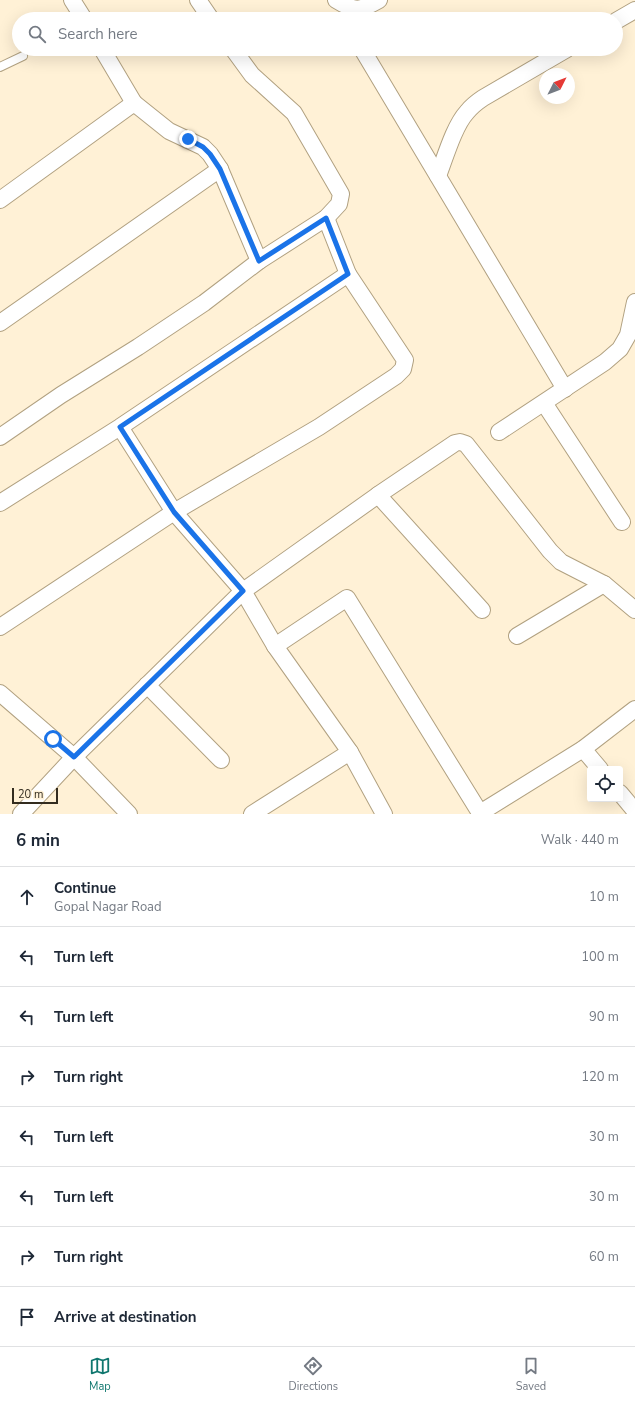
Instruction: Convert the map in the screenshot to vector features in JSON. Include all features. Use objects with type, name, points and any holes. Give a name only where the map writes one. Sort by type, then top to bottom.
[{"type":"street","points":[[72,0],[80,12]]},
{"type":"street","points":[[198,0],[206,12]]},
{"type":"street","points":[[336,0],[349,8],[365,8],[379,0]]},
{"type":"street","points":[[623,17],[635,10]]},
{"type":"street","points":[[106,56],[134,103],[169,131],[203,147],[210,154],[220,169],[259,261]]},
{"type":"street","points":[[0,437],[61,395],[138,347],[204,303],[259,261],[326,218],[339,204],[341,194],[294,113],[252,75],[238,56]]},
{"type":"street","points":[[366,56],[565,389]]},
{"type":"street","points":[[438,176],[458,126],[465,114],[483,98],[555,56]]},
{"type":"street","points":[[0,200],[134,103]]},
{"type":"street","points":[[0,323],[220,169]]},
{"type":"street","points":[[0,627],[174,512],[319,427],[396,376],[403,369],[405,360],[348,274],[326,218]]},
{"type":"street","points":[[0,503],[120,427],[348,274]]},
{"type":"street","points":[[499,432],[605,362],[620,350],[628,335],[635,302]]},
{"type":"street","points":[[544,403],[622,522]]},
{"type":"street","points":[[120,427],[174,512],[243,591],[275,646],[350,752],[384,814]]},
{"type":"street","points":[[21,814],[74,757],[243,591],[378,495],[455,443],[460,442],[466,444],[550,551],[561,562],[604,584],[631,605],[635,610]]},
{"type":"street","points":[[378,495],[482,610]]},
{"type":"street","points":[[517,636],[604,584]]},
{"type":"street","points":[[275,646],[347,598],[479,814],[582,749],[635,709]]},
{"type":"street","points":[[147,685],[221,760]]},
{"type":"street","points":[[0,693],[74,757],[129,814]]},
{"type":"street","points":[[582,749],[597,766]]},
{"type":"street","points":[[252,814],[350,752]]},
{"type":"street","points":[[623,797],[635,811]]},
{"type":"lane","points":[[0,67],[23,56]]},
{"type":"route","points":[[53,739],[74,757],[243,591],[174,512],[120,427],[348,274],[326,218],[259,261],[220,169],[210,154],[203,147],[188,139]]}]
